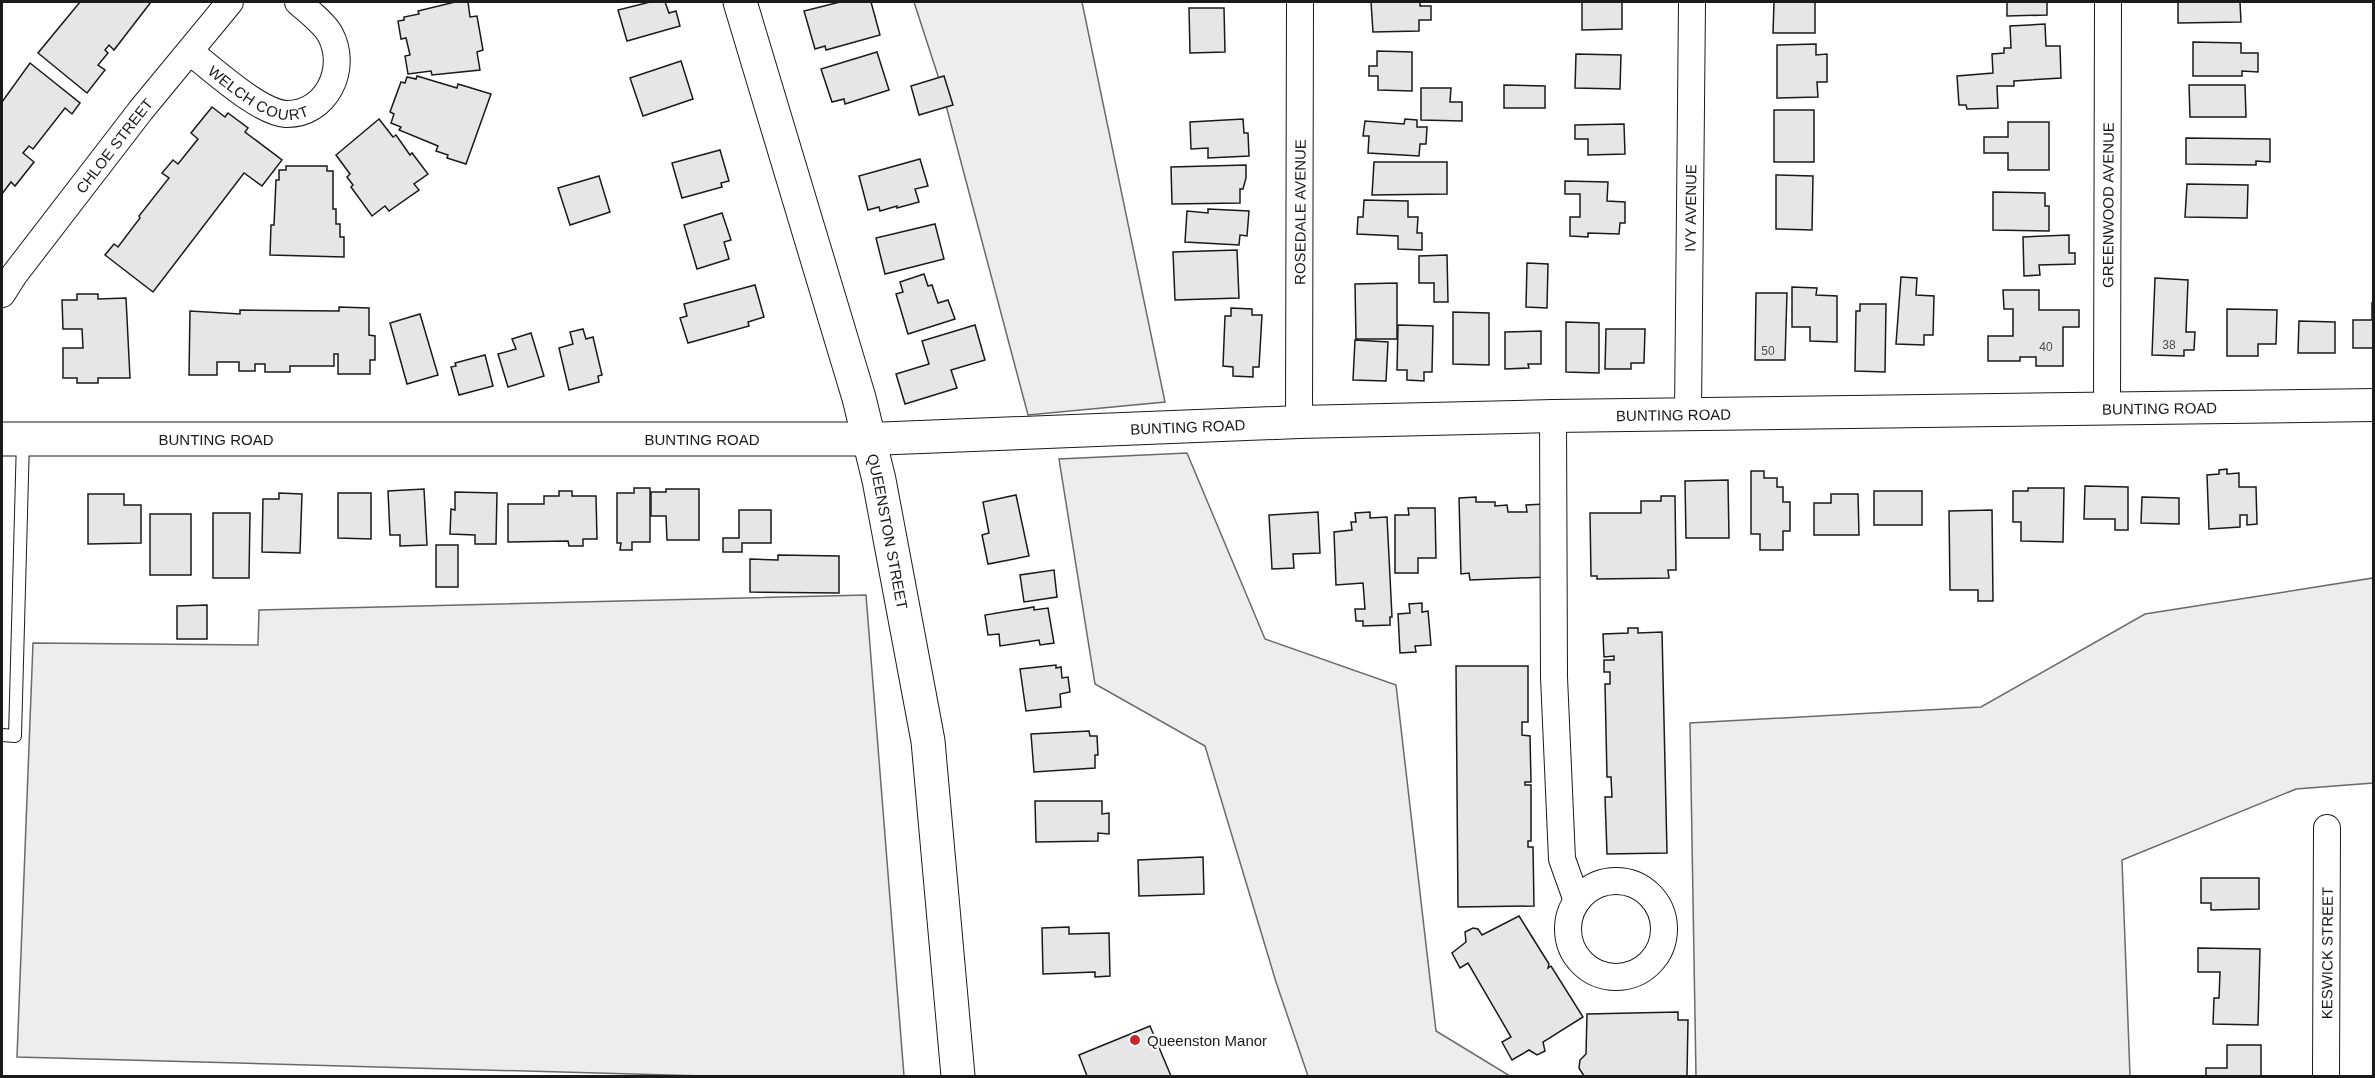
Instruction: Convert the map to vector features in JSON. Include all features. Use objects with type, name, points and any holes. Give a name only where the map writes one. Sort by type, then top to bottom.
[{"type":"main road","name":"QUEENSTON STREET","points":[[740,2],[870,439],[928,741],[958,1077]]},
{"type":"main road","name":"BUNTING ROAD","points":[[12,440],[870,439]]},
{"type":"street","name":"CHLOE STREET","points":[[2,294],[14,275],[134,119],[230,2]]},
{"type":"street","name":"WELCH COURT","points":[[190,52],[256,103],[284,114],[306,111],[323,99],[333,83],[338,63],[330,34],[298,2]]},
{"type":"street","name":"ROSEDALE AVENUE","points":[[1299,422],[1300,2]]},
{"type":"street","name":"IVY AVENUE","points":[[1688,414],[1692,2]]},
{"type":"street","name":"GREENWOOD AVENUE","points":[[2107,408],[2108,2]]},
{"type":"street","name":"BUNTING ROAD","points":[[870,439],[1299,422],[1553,416],[2373,405]]},
{"type":"street","points":[[1553,416],[1554,677],[1562,859],[1577,901]]},
{"type":"street","name":"KESWICK STREET","points":[[2326,1077],[2327,828]]},
{"type":"lane","points":[[2,735],[15,736],[12,440]]},
{"type":"shaded area","points":[[914,2],[1082,2],[1165,402],[1028,415],[939,79]]},
{"type":"shaded area","points":[[1187,453],[1265,639],[1396,685],[1436,1031],[1510,1076],[1308,1076],[1276,982],[1205,746],[1095,684],[1059,459]]},
{"type":"shaded area","points":[[2373,578],[2373,783],[2296,789],[2122,860],[2130,1076],[1696,1076],[1690,723],[1981,707],[2145,614]]},
{"type":"shaded area","points":[[866,595],[904,1076],[704,1076],[17,1057],[33,643],[258,645],[259,610]]},
{"type":"building","points":[[80,2],[151,2],[114,50],[109,45],[105,50],[108,53],[98,65],[105,70],[87,93],[38,53]]},
{"type":"building","points":[[455,2],[468,2],[470,17],[477,16],[483,50],[477,52],[480,70],[432,75],[431,71],[408,74],[405,56],[410,55],[406,38],[401,39],[398,21],[404,20],[404,17],[419,14],[418,11]]},
{"type":"building","points":[[650,2],[665,2],[669,13],[676,11],[680,26],[627,41],[618,10]]},
{"type":"building","points":[[840,2],[871,2],[880,35],[826,50],[825,46],[815,49],[804,11]]},
{"type":"building","points":[[1371,2],[1420,2],[1420,6],[1431,6],[1431,20],[1419,20],[1419,31],[1373,32]]},
{"type":"building","points":[[1582,2],[1622,2],[1622,29],[1582,30]]},
{"type":"building","points":[[1774,2],[1815,2],[1815,33],[1773,33]]},
{"type":"building","points":[[2007,2],[2047,2],[2047,15],[2007,16]]},
{"type":"building","points":[[2178,2],[2240,2],[2241,22],[2178,23]]},
{"type":"building","points":[[1189,8],[1224,8],[1225,52],[1190,53]]},
{"type":"building","points":[[2045,24],[2046,46],[2060,46],[2061,78],[2014,81],[2014,86],[1997,86],[1998,108],[1967,109],[1966,105],[1959,105],[1957,76],[1993,73],[1992,54],[2004,53],[2004,48],[2011,48],[2010,26]]},
{"type":"building","points":[[2193,42],[2241,43],[2241,53],[2258,53],[2258,72],[2242,71],[2242,76],[2193,76]]},
{"type":"building","points":[[1816,44],[1816,55],[1827,54],[1827,82],[1817,82],[1818,97],[1777,98],[1777,45]]},
{"type":"building","points":[[1377,51],[1412,52],[1412,91],[1378,90],[1378,76],[1369,76],[1369,66],[1377,66]]},
{"type":"building","points":[[877,52],[889,90],[845,104],[844,99],[832,102],[821,69]]},
{"type":"building","points":[[1576,54],[1621,55],[1620,89],[1575,88]]},
{"type":"building","points":[[681,61],[693,99],[643,116],[630,78]]},
{"type":"building","points":[[30,63],[80,103],[72,114],[65,108],[33,149],[29,146],[23,153],[34,162],[15,186],[11,182],[2,194],[2,102]]},
{"type":"building","points":[[417,76],[457,88],[458,84],[491,94],[466,164],[447,158],[448,155],[436,151],[438,146],[399,130],[401,127],[391,123],[394,114],[390,112],[401,82],[405,83],[407,77],[416,79]]},
{"type":"building","points":[[944,76],[953,105],[919,115],[911,86]]},
{"type":"building","points":[[1504,85],[1545,86],[1545,108],[1504,108]]},
{"type":"building","points":[[2189,85],[2245,85],[2246,117],[2190,117]]},
{"type":"building","points":[[1421,88],[1451,88],[1450,102],[1462,102],[1462,121],[1421,120]]},
{"type":"building","points":[[212,107],[225,117],[228,113],[248,128],[245,132],[282,160],[262,186],[244,173],[153,292],[105,255],[114,244],[118,247],[169,178],[162,173],[173,160],[178,164],[198,139],[191,133]]},
{"type":"building","points":[[1774,110],[1814,110],[1814,162],[1774,162]]},
{"type":"building","points":[[379,119],[393,137],[396,135],[410,155],[412,153],[428,174],[414,184],[419,190],[389,211],[385,206],[372,216],[351,187],[353,185],[347,177],[350,174],[336,155]]},
{"type":"building","points":[[1243,119],[1244,133],[1248,133],[1249,156],[1208,158],[1208,148],[1191,149],[1190,122]]},
{"type":"building","points":[[1405,119],[1417,120],[1417,127],[1427,127],[1426,144],[1420,144],[1419,156],[1368,153],[1369,136],[1363,136],[1365,121],[1404,124]]},
{"type":"building","points":[[2008,122],[2049,122],[2049,170],[2008,170],[2008,153],[1984,153],[1984,137],[2008,137]]},
{"type":"building","points":[[1624,124],[1625,154],[1588,155],[1588,139],[1575,139],[1575,125]]},
{"type":"building","points":[[2186,138],[2270,139],[2270,162],[2256,161],[2256,165],[2186,164]]},
{"type":"building","points":[[720,150],[729,181],[721,183],[722,187],[682,198],[672,163]]},
{"type":"building","points":[[920,159],[928,186],[915,189],[919,202],[880,211],[879,207],[868,210],[859,176]]},
{"type":"building","points":[[1374,162],[1447,162],[1447,194],[1372,195]]},
{"type":"building","points":[[1246,165],[1246,178],[1243,189],[1240,189],[1240,203],[1172,204],[1171,167]]},
{"type":"building","points":[[286,166],[327,166],[327,171],[333,171],[333,209],[336,209],[336,224],[340,224],[340,237],[344,237],[344,257],[270,255],[276,180],[279,180],[279,170],[286,170]]},
{"type":"building","points":[[1776,175],[1813,176],[1812,230],[1776,229]]},
{"type":"building","points":[[599,176],[610,212],[570,225],[558,188]]},
{"type":"building","points":[[1565,181],[1608,182],[1607,201],[1625,202],[1625,223],[1620,223],[1619,234],[1588,233],[1588,237],[1570,236],[1570,217],[1580,217],[1580,194],[1565,194]]},
{"type":"building","points":[[2187,184],[2248,185],[2247,218],[2185,217]]},
{"type":"building","points":[[1993,192],[2045,193],[2045,206],[2049,206],[2049,231],[1993,230]]},
{"type":"building","points":[[1364,200],[1408,201],[1408,217],[1418,217],[1417,233],[1422,233],[1422,250],[1398,249],[1398,236],[1357,234],[1358,217],[1363,217]]},
{"type":"building","points":[[1208,209],[1249,211],[1247,236],[1240,235],[1239,245],[1185,242],[1187,211],[1208,213]]},
{"type":"building","points":[[722,213],[731,240],[724,242],[729,259],[697,269],[684,225]]},
{"type":"building","points":[[935,224],[944,259],[885,274],[876,238]]},
{"type":"building","points":[[2069,235],[2069,253],[2075,253],[2075,264],[2039,265],[2040,275],[2024,276],[2023,237]]},
{"type":"building","points":[[1237,250],[1239,298],[1175,300],[1173,252]]},
{"type":"building","points":[[1447,255],[1448,302],[1434,302],[1434,283],[1419,283],[1419,256]]},
{"type":"building","points":[[1527,263],[1548,264],[1547,308],[1526,307]]},
{"type":"building","points":[[924,274],[928,286],[932,285],[938,303],[948,300],[955,319],[908,334],[896,294],[903,292],[900,282]]},
{"type":"building","points":[[1901,277],[1917,278],[1916,295],[1934,296],[1933,335],[1924,335],[1924,345],[1896,344]]},
{"type":"building","points":[[2155,278],[2188,280],[2186,332],[2195,332],[2194,350],[2184,350],[2184,356],[2152,355]]},
{"type":"building","points":[[1397,283],[1397,339],[1356,339],[1355,284]]},
{"type":"building","points":[[755,285],[764,317],[748,322],[749,326],[688,343],[680,318],[687,316],[684,304]]},
{"type":"building","points":[[1792,287],[1817,288],[1816,295],[1837,296],[1837,342],[1810,341],[1810,327],[1792,327]]},
{"type":"building","points":[[2003,290],[2039,290],[2039,310],[2079,310],[2079,327],[2063,327],[2063,366],[2036,366],[2036,357],[2020,357],[2020,361],[1988,361],[1988,336],[2013,336],[2013,309],[2004,309]]},
{"type":"building","points":[[1756,293],[1787,293],[1785,360],[1755,360]]},
{"type":"building","points":[[77,294],[98,294],[98,299],[126,298],[130,378],[98,378],[98,383],[77,383],[77,378],[63,378],[63,348],[83,348],[82,329],[63,329],[62,300],[77,300]]},
{"type":"building","points":[[2372,302],[2374,348],[2353,348],[2353,320],[2372,320]]},
{"type":"building","points":[[1860,304],[1886,304],[1885,372],[1855,371],[1856,311],[1860,311]]},
{"type":"building","points":[[339,307],[369,308],[369,335],[375,336],[375,360],[370,360],[370,374],[338,374],[338,354],[334,354],[334,366],[290,366],[290,372],[265,372],[265,364],[255,364],[255,371],[239,371],[239,362],[217,362],[217,375],[189,375],[190,311],[240,314],[240,310],[339,311]]},
{"type":"building","points":[[1231,308],[1252,309],[1252,315],[1262,315],[1259,367],[1253,367],[1253,377],[1233,376],[1233,367],[1223,366],[1225,316],[1231,316]]},
{"type":"building","points":[[2227,309],[2277,310],[2276,344],[2258,344],[2258,356],[2227,356]]},
{"type":"building","points":[[1453,312],[1489,313],[1489,365],[1453,364]]},
{"type":"building","points":[[420,314],[438,375],[407,384],[390,323]]},
{"type":"building","points":[[2299,321],[2335,322],[2335,353],[2298,353]]},
{"type":"building","points":[[1566,322],[1599,323],[1599,373],[1566,372]]},
{"type":"building","points":[[975,325],[985,360],[951,370],[957,388],[905,404],[896,374],[929,364],[922,341]]},
{"type":"building","points":[[1398,325],[1433,326],[1432,372],[1424,372],[1424,381],[1407,380],[1407,370],[1397,370]]},
{"type":"building","points":[[583,329],[586,339],[593,337],[602,375],[598,376],[599,382],[569,390],[559,348],[573,344],[570,332]]},
{"type":"building","points":[[1606,329],[1645,329],[1644,363],[1631,363],[1631,369],[1605,369]]},
{"type":"building","points":[[1541,331],[1541,364],[1528,364],[1529,368],[1505,369],[1505,332]]},
{"type":"building","points":[[531,333],[544,376],[508,387],[498,354],[516,349],[512,339]]},
{"type":"building","points":[[1355,340],[1388,342],[1386,381],[1353,380]]},
{"type":"building","points":[[485,355],[493,386],[459,395],[451,367],[456,366],[455,363]]},
{"type":"building","points":[[2227,469],[2227,474],[2239,473],[2239,487],[2256,487],[2257,524],[2247,525],[2247,515],[2240,515],[2240,527],[2209,529],[2207,475],[2219,474],[2219,470]]},
{"type":"building","points":[[1751,471],[1764,471],[1764,478],[1777,478],[1777,487],[1783,487],[1783,502],[1790,502],[1790,531],[1783,531],[1783,550],[1760,550],[1760,534],[1751,534]]},
{"type":"building","points":[[1728,480],[1729,538],[1686,538],[1685,481]]},
{"type":"building","points":[[2085,486],[2128,487],[2128,530],[2115,530],[2115,519],[2084,519]]},
{"type":"building","points":[[634,488],[650,488],[650,542],[632,542],[632,550],[620,550],[621,543],[617,543],[617,493],[634,493]]},
{"type":"building","points":[[2028,488],[2064,488],[2063,542],[2021,541],[2021,522],[2013,522],[2013,491],[2028,491]]},
{"type":"building","points":[[424,489],[427,545],[400,546],[400,535],[390,535],[388,491]]},
{"type":"building","points":[[666,489],[699,489],[699,540],[667,540],[666,516],[651,516],[651,492],[666,492]]},
{"type":"building","points":[[559,491],[572,491],[572,496],[596,496],[597,539],[583,539],[583,546],[569,546],[568,541],[508,542],[508,504],[544,504],[544,496],[559,496]]},
{"type":"building","points":[[1874,491],[1922,491],[1922,525],[1874,525]]},
{"type":"building","points":[[455,492],[497,493],[496,544],[475,544],[475,535],[450,534],[451,509],[455,510]]},
{"type":"building","points":[[279,493],[302,494],[300,553],[262,552],[263,499],[279,499]]},
{"type":"building","points":[[338,493],[371,493],[371,539],[338,538]]},
{"type":"building","points":[[88,494],[124,494],[124,505],[141,505],[141,543],[88,544]]},
{"type":"building","points":[[1831,494],[1858,494],[1859,535],[1814,535],[1814,503],[1831,503]]},
{"type":"building","points":[[1016,495],[1029,556],[988,564],[982,535],[989,533],[983,502]]},
{"type":"building","points":[[1661,496],[1675,496],[1676,570],[1668,570],[1669,578],[1597,579],[1597,576],[1591,576],[1590,513],[1641,513],[1641,501],[1661,501]]},
{"type":"building","points":[[1476,497],[1476,502],[1495,502],[1495,506],[1507,505],[1508,512],[1527,512],[1526,505],[1544,504],[1547,577],[1470,580],[1469,573],[1461,574],[1459,498]]},
{"type":"building","points":[[2142,497],[2179,498],[2179,524],[2141,523]]},
{"type":"building","points":[[1408,508],[1435,508],[1436,558],[1418,558],[1418,573],[1395,573],[1395,515],[1409,515]]},
{"type":"building","points":[[739,510],[771,510],[771,543],[742,543],[742,552],[723,552],[723,538],[739,538]]},
{"type":"building","points":[[1992,510],[1993,601],[1978,601],[1978,590],[1950,590],[1949,511]]},
{"type":"building","points":[[1318,512],[1320,553],[1293,554],[1294,568],[1272,569],[1269,515]]},
{"type":"building","points":[[1370,512],[1370,518],[1387,517],[1392,617],[1390,617],[1390,625],[1363,626],[1363,621],[1356,621],[1355,609],[1365,609],[1363,583],[1336,585],[1334,532],[1352,530],[1351,522],[1356,522],[1355,513]]},
{"type":"building","points":[[213,513],[250,513],[249,578],[213,578]]},
{"type":"building","points":[[150,514],[191,514],[191,575],[150,575]]},
{"type":"building","points":[[436,545],[458,545],[458,587],[436,587]]},
{"type":"building","points":[[778,555],[839,556],[839,593],[750,592],[750,559],[778,560]]},
{"type":"building","points":[[1054,570],[1057,597],[1024,602],[1020,575]]},
{"type":"building","points":[[1422,603],[1422,612],[1428,611],[1431,645],[1415,646],[1416,652],[1400,653],[1398,614],[1410,613],[1409,604]]},
{"type":"building","points":[[207,605],[207,639],[177,639],[177,606]]},
{"type":"building","points":[[1034,607],[1034,610],[1048,608],[1054,643],[1040,645],[1039,640],[1000,646],[999,634],[988,635],[985,615]]},
{"type":"building","points":[[1628,628],[1638,628],[1638,633],[1662,632],[1667,853],[1607,854],[1605,797],[1612,797],[1611,777],[1607,777],[1605,684],[1610,684],[1610,672],[1604,672],[1604,660],[1614,660],[1614,656],[1604,657],[1603,634],[1628,633]]},
{"type":"building","points":[[1056,665],[1056,668],[1061,667],[1062,678],[1068,677],[1070,692],[1060,694],[1061,707],[1026,711],[1020,669]]},
{"type":"building","points":[[1456,666],[1528,666],[1528,722],[1522,722],[1522,735],[1530,736],[1531,782],[1525,782],[1525,785],[1531,785],[1531,841],[1528,841],[1528,847],[1533,847],[1534,906],[1458,907]]},
{"type":"building","points":[[1089,731],[1090,736],[1097,736],[1098,755],[1095,755],[1095,768],[1034,772],[1031,734]]},
{"type":"building","points":[[1035,801],[1102,801],[1102,814],[1109,813],[1109,834],[1098,833],[1098,841],[1036,842]]},
{"type":"building","points":[[1203,857],[1204,894],[1139,896],[1138,860]]},
{"type":"building","points":[[2201,878],[2259,878],[2259,909],[2211,910],[2211,903],[2201,903]]},
{"type":"building","points":[[1519,916],[1549,964],[1548,968],[1551,966],[1583,1017],[1543,1042],[1545,1051],[1537,1055],[1529,1050],[1512,1060],[1502,1042],[1511,1037],[1468,963],[1460,968],[1452,953],[1466,942],[1465,932],[1473,928],[1478,929],[1482,935]]},
{"type":"building","points":[[1069,927],[1069,934],[1109,933],[1110,976],[1095,977],[1095,972],[1043,974],[1042,928]]},
{"type":"building","points":[[2198,948],[2260,949],[2258,1025],[2213,1024],[2214,998],[2219,998],[2220,972],[2198,972]]},
{"type":"building","points":[[1678,1012],[1678,1020],[1688,1020],[1687,1076],[1584,1076],[1579,1068],[1580,1060],[1586,1054],[1587,1014]]},
{"type":"building","name":"Queenston Manor","points":[[1150,1026],[1171,1076],[1087,1076],[1079,1055]]},
{"type":"building","points":[[2227,1045],[2261,1045],[2261,1076],[2206,1076],[2206,1068],[2227,1068]]},
{"type":"place","name":"Queenston Manor","points":[[1135,1040]]}]
